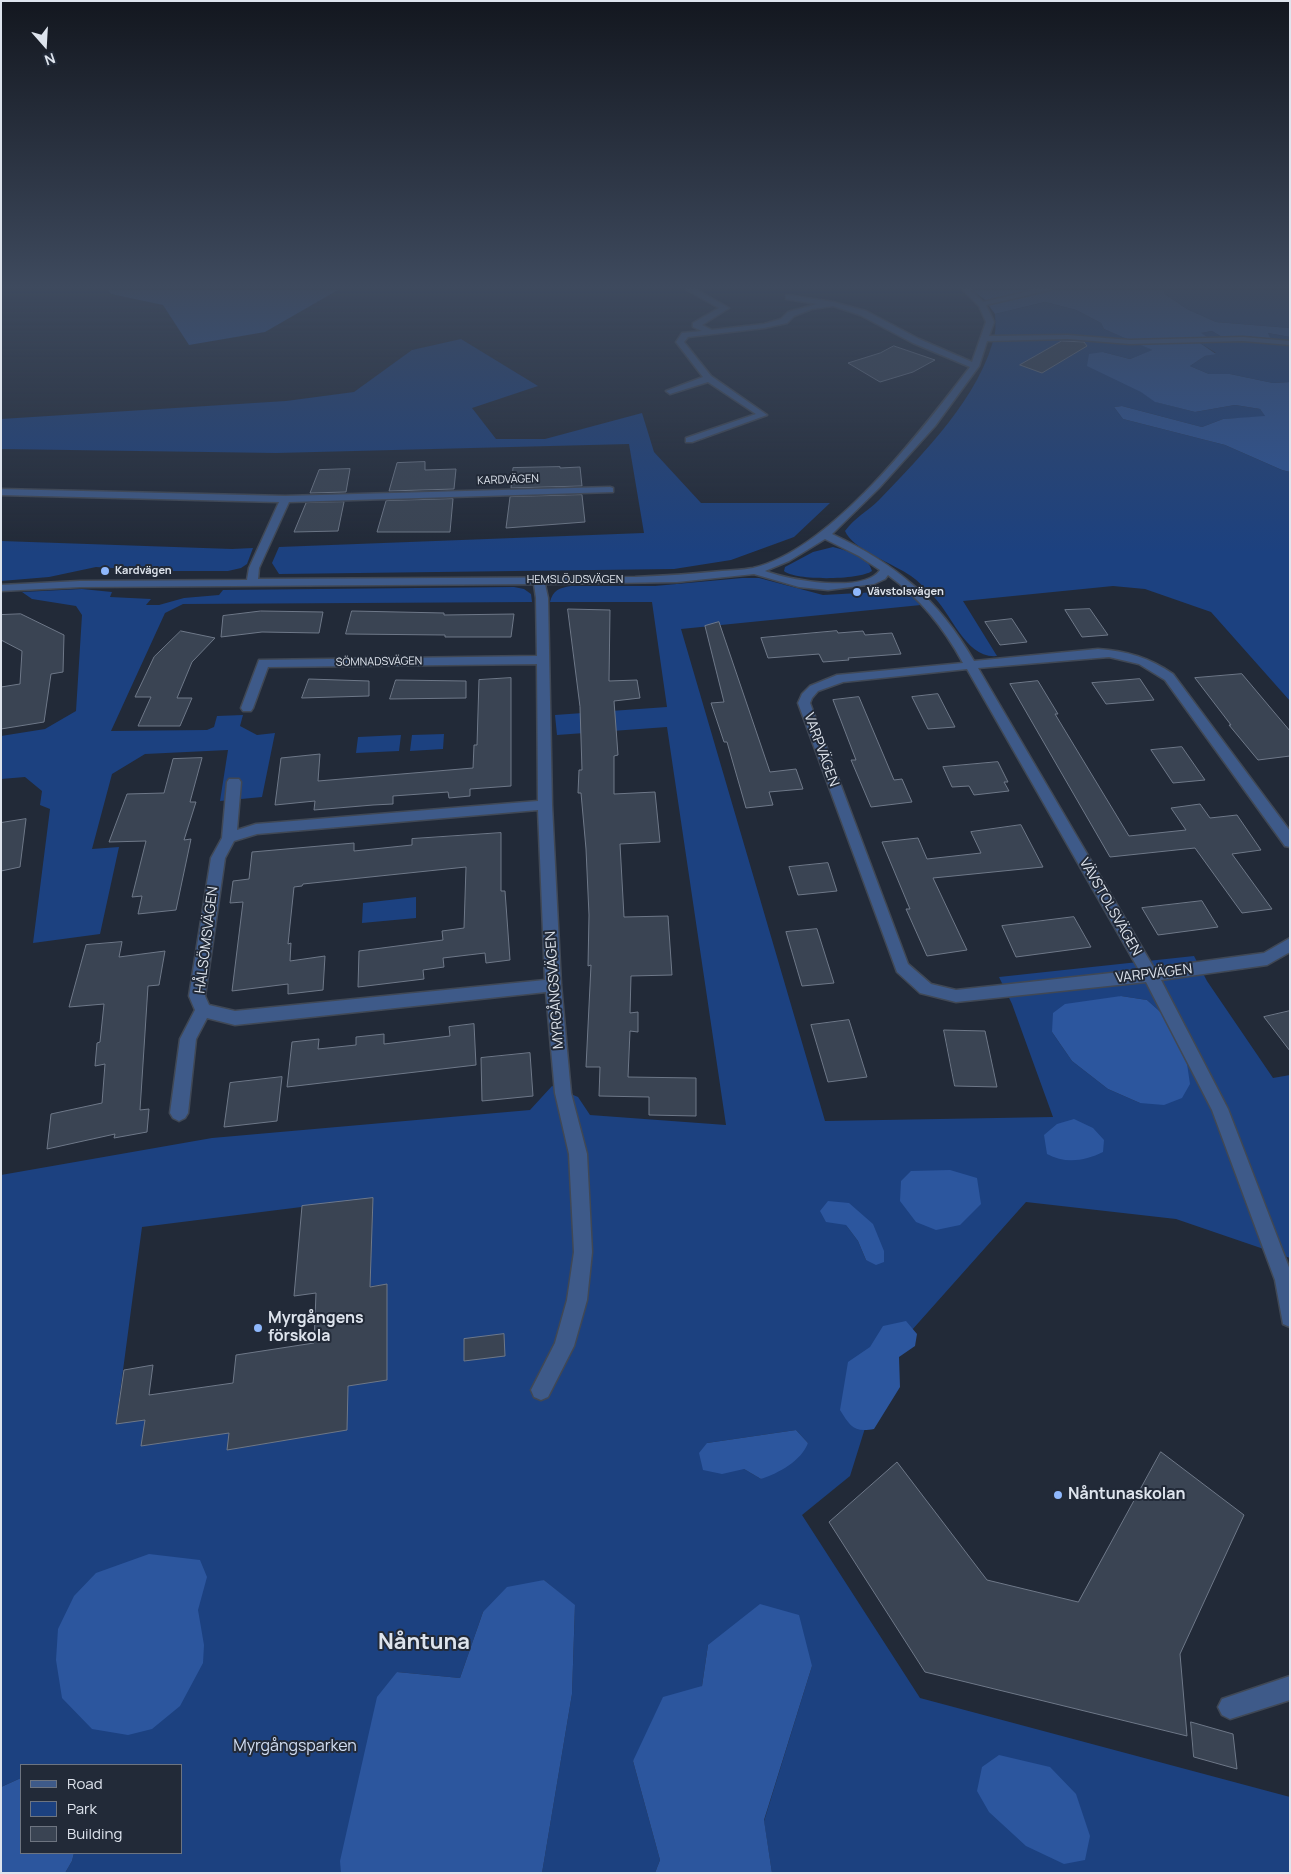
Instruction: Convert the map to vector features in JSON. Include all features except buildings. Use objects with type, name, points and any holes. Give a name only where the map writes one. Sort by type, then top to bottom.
[{"type":"street","name":"HEMSLÖJDSVÄGEN","points":[[1,588],[80,584],[678,579],[755,571],[785,559],[825,535],[876,486],[932,424],[967,377]]},
{"type":"street","points":[[670,390],[699,383],[708,378],[763,414],[689,440]]},
{"type":"street","name":"KARDVÄGEN","points":[[1,492],[285,499],[610,490]]},
{"type":"street","points":[[252,583],[254,568],[285,499]]},
{"type":"street","name":"VÄVSTOLSVÄGEN","points":[[825,535],[847,545],[887,568],[912,587],[932,607],[952,633],[1149,975],[1220,1109],[1284,1280],[1290,1317]]},
{"type":"street","points":[[755,571],[778,581],[824,586],[874,581],[881,577],[887,568]]},
{"type":"street","name":"MYRGÅNGSVÄGEN","points":[[539,580],[542,598],[544,805],[554,985],[563,1094],[578,1154],[583,1252],[577,1300],[564,1346],[541,1390]]},
{"type":"street","name":"VARPVÄGEN","points":[[1290,842],[1169,677],[1151,663],[1124,654],[1098,653],[972,667],[843,678],[818,686],[809,693],[804,703],[806,715],[902,968],[926,989],[956,996],[1149,975],[1267,959],[1290,944]]},
{"type":"street","name":"SÖMNADSVÄGEN","points":[[247,708],[263,663],[542,660]]},
{"type":"street","points":[[234,782],[229,838],[256,829],[544,805]]},
{"type":"street","name":"HÅLSÖMSVÄGEN","points":[[229,838],[218,858],[208,920],[197,996],[203,1010],[235,1018],[554,985]]},
{"type":"street","points":[[179,1113],[188,1039],[203,1010]]},
{"type":"street","points":[[1230,1706],[1290,1688]]},
{"type":"green space","points":[[374,377],[524,377],[538,386],[472,408],[496,439],[545,439],[642,413],[654,452],[701,503],[830,503],[794,537],[731,560],[674,569],[279,574],[272,563],[279,547],[644,533],[629,444],[276,453],[1,449],[1,419],[286,401],[354,392]]},
{"type":"green space","points":[[978,377],[1128,377],[1142,392],[1156,402],[1195,412],[1235,405],[1260,409],[1266,417],[1223,419],[1202,427],[1122,406],[1114,407],[1123,419],[1225,445],[1290,472],[1290,701],[1211,612],[1145,589],[1113,586],[963,601],[997,656],[986,655],[968,643],[939,602],[919,582],[904,571],[864,550],[849,538],[845,531],[879,500],[931,444],[964,401]]},
{"type":"green space","points":[[1246,377],[1290,377],[1290,382],[1273,383]]},
{"type":"green space","points":[[1,541],[232,549],[253,548],[247,564],[241,568],[228,571],[164,571],[96,567],[49,577],[1,581]]},
{"type":"green space","points":[[833,547],[862,557],[872,571],[842,578],[814,578],[784,571],[785,567],[813,552]]},
{"type":"green space","name":"Myrgångsparken","points":[[759,578],[823,595],[896,591],[911,595],[921,605],[681,629],[825,1121],[1053,1117],[1012,1004],[999,977],[1194,956],[1207,981],[1273,1078],[1290,1075],[1290,1258],[1176,1219],[1026,1202],[887,1358],[850,1476],[802,1515],[920,1698],[1290,1797],[1290,1873],[772,1873],[764,1821],[812,1666],[708,1645],[702,1686],[633,1761],[660,1860],[655,1873],[542,1873],[572,1694],[575,1606],[544,1580],[483,1612],[460,1678],[397,1672],[353,1873],[65,1873],[74,1854],[182,1854],[182,1764],[20,1764],[20,1778],[1,1787],[1,1175],[212,1138],[530,1110],[552,1086],[578,1097],[590,1115],[726,1125],[667,727],[557,735],[555,715],[667,707],[652,602],[550,602],[555,592],[571,586],[655,586]],"holes":[[[1121,996],[1147,1000],[1166,1017],[1140,1103],[1108,1089],[1072,1061],[1052,1032]],[[373,1198],[370,1286],[387,1285],[387,1379],[348,1386],[346,1430],[228,1450],[229,1431],[142,1446],[145,1420],[116,1423],[142,1227]],[[846,1225],[884,1262],[866,1260],[858,1241]],[[796,1430],[808,1443],[761,1479],[707,1443]]]},
{"type":"green space","points":[[514,587],[524,589],[531,594],[532,602],[183,604],[165,613],[111,731],[207,730],[214,727],[217,716],[243,715],[240,726],[257,735],[275,733],[262,797],[220,801],[228,750],[145,754],[112,774],[92,849],[119,847],[100,934],[33,943],[50,809],[40,805],[42,791],[25,777],[1,779],[1,736],[45,729],[76,711],[82,615],[76,606],[32,599],[22,592],[82,589],[112,592],[110,597],[151,599],[146,605],[159,605],[184,598],[219,595],[223,590]]},
{"type":"green space","points":[[444,734],[443,749],[410,751],[412,735]]},
{"type":"green space","points":[[401,735],[399,751],[356,753],[358,737]]},
{"type":"green space","points":[[416,897],[416,918],[362,923],[363,903]]},
{"type":"shaded area","points":[[1111,377],[1246,377],[1273,383],[1290,382],[1290,472],[1225,445],[1123,419],[1114,407],[1122,406],[1202,427],[1223,419],[1265,416],[1260,409],[1235,405],[1195,412],[1155,402],[1141,392]]},
{"type":"shaded area","points":[[1121,996],[1147,1000],[1166,1017],[1186,1057],[1190,1084],[1182,1098],[1164,1105],[1140,1103],[1108,1089],[1072,1061],[1052,1032],[1053,1013],[1065,1004]]},
{"type":"shaded area","points":[[1074,1119],[1093,1128],[1104,1140],[1103,1152],[1089,1158],[1075,1160],[1061,1159],[1047,1154],[1044,1135],[1057,1124]]},
{"type":"shaded area","points":[[950,1170],[977,1178],[981,1204],[960,1225],[936,1230],[916,1222],[900,1201],[901,1181],[911,1171]]},
{"type":"shaded area","points":[[828,1201],[849,1203],[873,1224],[884,1251],[884,1262],[876,1265],[866,1260],[858,1241],[846,1225],[826,1222],[820,1211]]},
{"type":"shaded area","points":[[906,1321],[917,1334],[915,1346],[899,1357],[900,1387],[874,1429],[857,1429],[850,1424],[840,1410],[848,1362],[870,1347],[883,1326]]},
{"type":"shaded area","points":[[796,1430],[808,1443],[795,1461],[782,1470],[761,1479],[744,1469],[722,1474],[703,1470],[699,1453],[707,1443]]},
{"type":"shaded area","points":[[149,1554],[200,1560],[207,1577],[198,1610],[204,1645],[203,1663],[180,1706],[152,1729],[128,1735],[92,1729],[62,1698],[56,1660],[58,1629],[74,1596],[96,1573]]},
{"type":"shaded area","points":[[544,1580],[575,1605],[572,1694],[542,1873],[341,1873],[340,1861],[377,1697],[397,1672],[460,1678],[483,1612],[507,1587]]},
{"type":"shaded area","points":[[760,1604],[799,1615],[812,1666],[764,1820],[772,1873],[655,1873],[660,1860],[633,1761],[663,1697],[702,1686],[708,1645]]},
{"type":"shaded area","points":[[999,1755],[1050,1767],[1076,1794],[1090,1836],[1085,1860],[1064,1864],[1026,1846],[989,1812],[977,1791],[982,1767]]},
{"type":"shaded area","points":[[20,1778],[20,1854],[74,1854],[65,1873],[1,1873],[1,1787]]},
{"type":"place","name":"Kardvägen","points":[[105,571]]},
{"type":"place","name":"Vävstolsvägen","points":[[857,592]]},
{"type":"place","name":"Myrgångens förskola","points":[[258,1328]]},
{"type":"place","name":"Nåntunaskolan","points":[[1058,1495]]},
{"type":"district","name":"Nåntuna","points":[[424,1643]]}]
